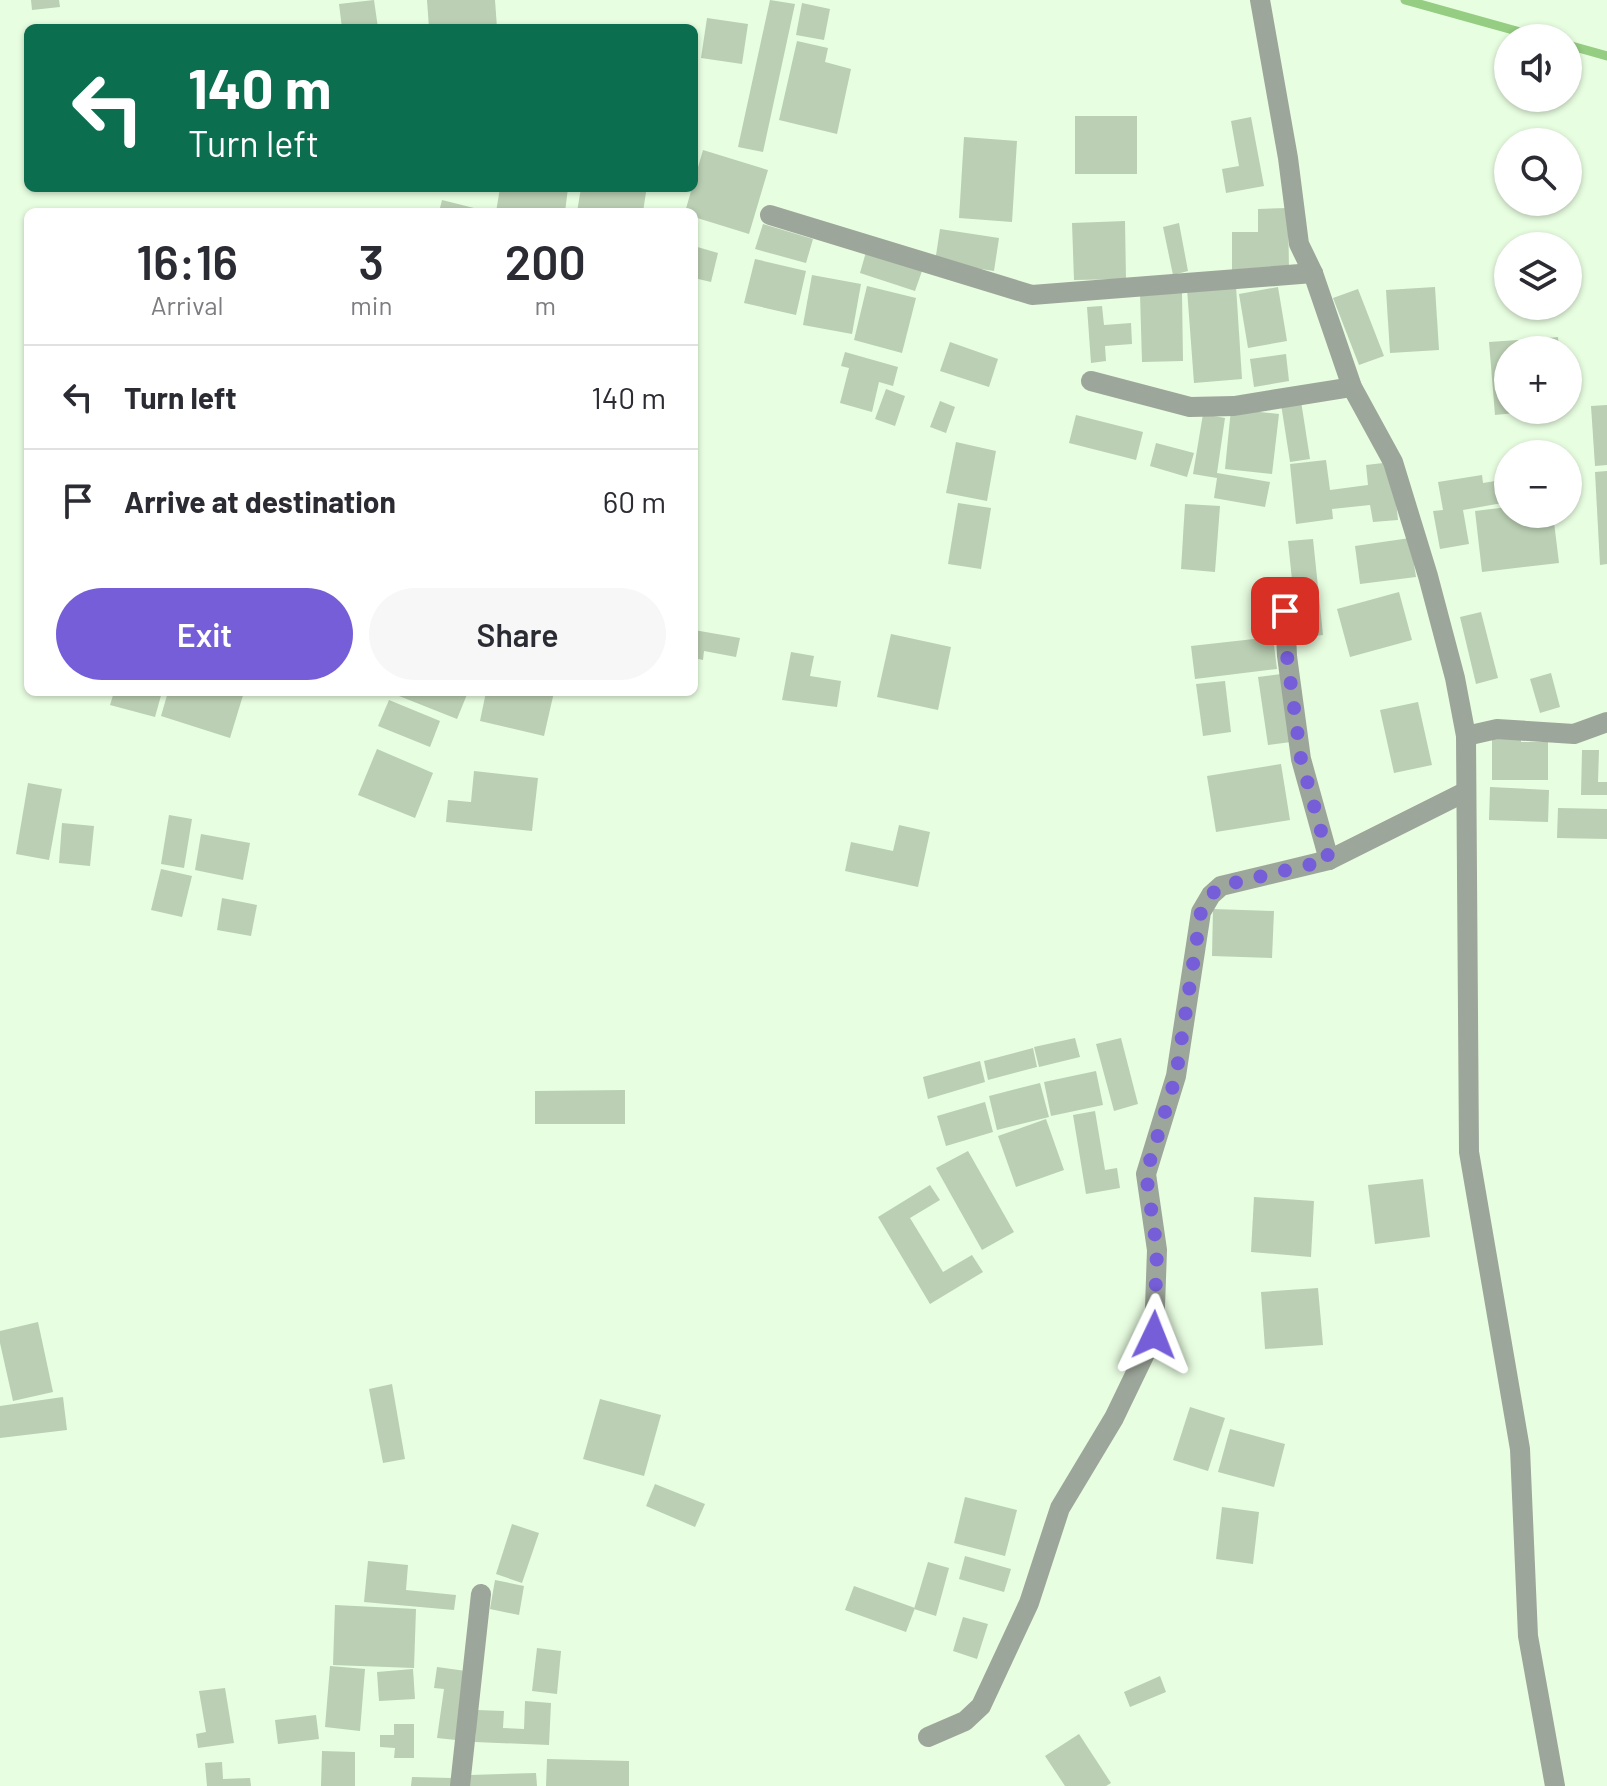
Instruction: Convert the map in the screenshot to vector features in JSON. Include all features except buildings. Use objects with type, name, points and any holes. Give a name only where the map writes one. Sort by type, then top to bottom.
[{"type":"street","points":[[1260,0],[1288,158],[1299,244],[1313,273],[1352,387],[1393,462],[1451,663],[1466,736],[1469,1152],[1520,1449],[1528,1636],[1555,1786]]},
{"type":"street","points":[[770,215],[1032,295],[1313,273]]},
{"type":"street","points":[[1091,381],[1190,407],[1234,406],[1352,387]]},
{"type":"street","points":[[1284,589],[1287,656],[1301,759],[1329,860]]},
{"type":"street","points":[[1466,736],[1497,729],[1574,734],[1607,722]]},
{"type":"street","points":[[928,1737],[965,1721],[981,1706],[1029,1603],[1060,1508],[1114,1418],[1154,1335],[1157,1250],[1146,1174],[1176,1076],[1201,912],[1211,895],[1221,886],[1329,860],[1465,792]]},
{"type":"street","points":[[460,1786],[481,1594]]},
{"type":"waterway","points":[[1405,0],[1494,25]]},
{"type":"waterway","points":[[1582,49],[1607,56]]},
{"type":"route","points":[[1154,1335],[1157,1250],[1146,1174],[1176,1076],[1201,912],[1211,895],[1221,886],[1329,860],[1301,759],[1287,656],[1285,611]]}]
